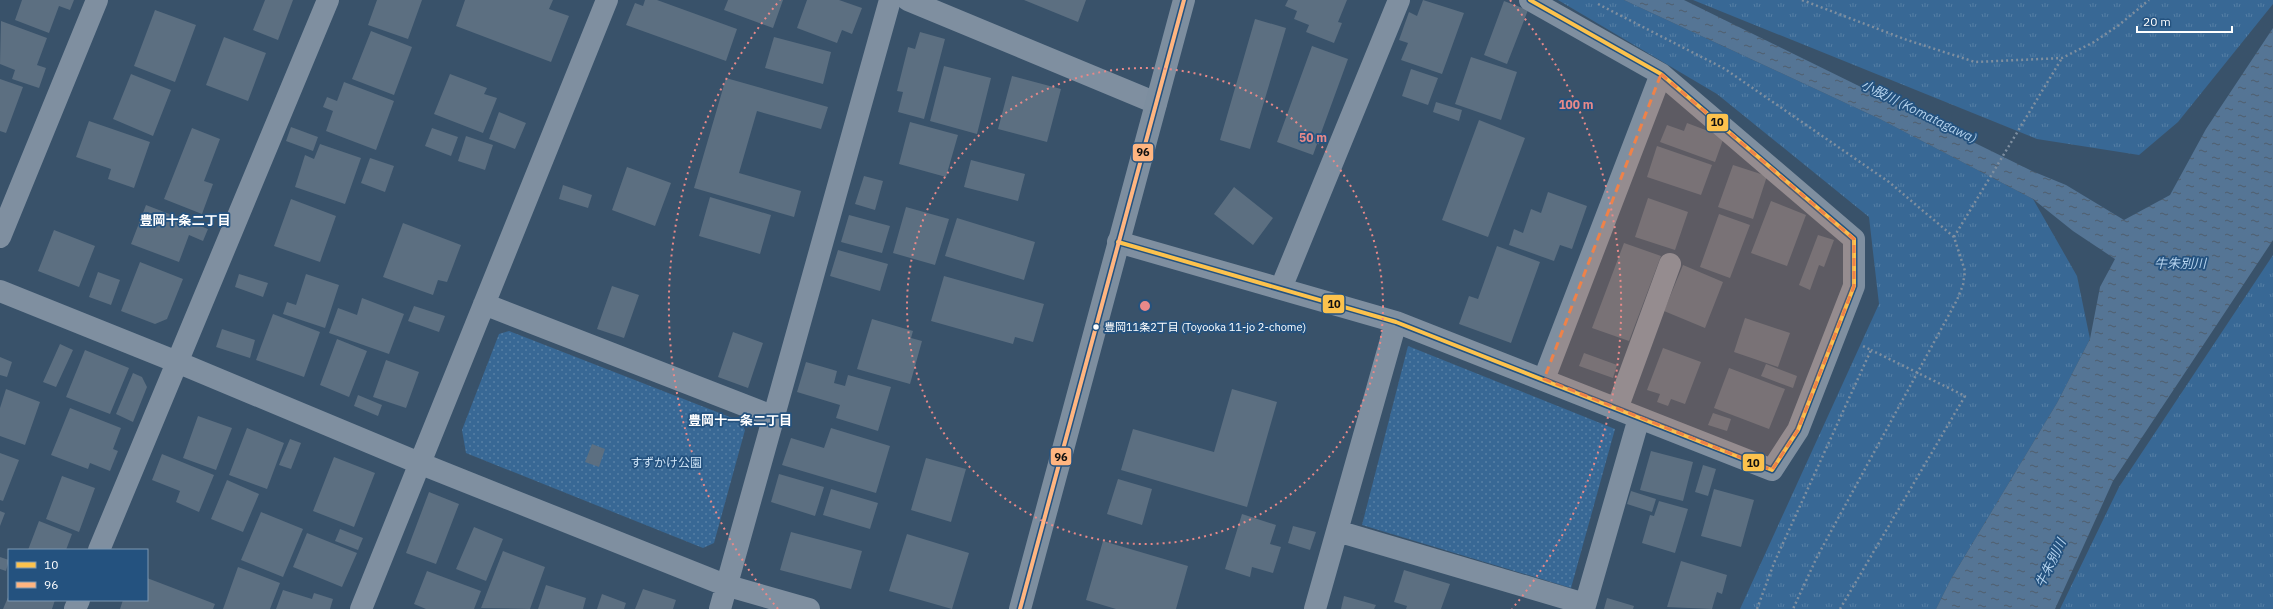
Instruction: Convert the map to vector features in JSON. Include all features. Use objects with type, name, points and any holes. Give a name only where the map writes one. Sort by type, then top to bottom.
[{"type":"main road","points":[[1020,609],[1184,0]]},
{"type":"street","points":[[0,237],[97,0]]},
{"type":"street","points":[[99,549],[328,0]]},
{"type":"street","points":[[360,609],[607,0]]},
{"type":"street","points":[[720,609],[725,585],[772,416],[890,0]]},
{"type":"street","points":[[908,0],[1156,103]]},
{"type":"street","points":[[1281,288],[1399,0]]},
{"type":"street","points":[[1118,242],[1396,322],[1772,470],[1798,430],[1854,286],[1854,239],[1661,74],[1530,0]]},
{"type":"street","points":[[1544,379],[1661,74]]},
{"type":"street","points":[[1616,409],[1670,264]]},
{"type":"street","points":[[0,291],[177,362],[419,463],[725,585],[809,609]]},
{"type":"street","points":[[484,304],[772,416]]},
{"type":"street","points":[[1316,609],[1396,322]]},
{"type":"street","points":[[1337,531],[1585,607],[1639,418]]},
{"type":"path","points":[[1802,0],[1908,40],[1975,62],[2062,58],[2094,42],[2119,25],[2149,0]]},
{"type":"path","points":[[1597,4],[1725,68],[1889,182],[1954,237],[1965,271],[1963,285],[1918,373],[1818,557],[1793,609]]},
{"type":"path","points":[[1954,237],[2062,58]]},
{"type":"path","points":[[1836,332],[1965,396],[1840,609]]},
{"type":"path","points":[[1757,609],[1774,563],[1871,350]]},
{"type":"highlighted area","points":[[1661,74],[1854,239],[1854,286],[1798,430],[1772,470],[1544,379]]},
{"type":"green space","points":[[1558,0],[1624,0],[1880,119],[2033,199],[2077,276],[2090,339],[2057,403],[1951,579],[1936,609],[1740,609],[1879,304],[1869,217],[1717,94]]},
{"type":"green space","points":[[1693,0],[2273,0],[2273,4],[2178,122],[2139,155],[2037,139]]},
{"type":"green space","points":[[2273,255],[2273,609],[2060,609],[2119,487]]},
{"type":"green space","name":"すずかけ公園","points":[[509,331],[740,421],[745,430],[714,543],[703,548],[466,453],[462,430],[499,334]]},
{"type":"green space","points":[[1408,346],[1615,429],[1571,588],[1362,525]]},
{"type":"water","name":"牛朱別川","points":[[1624,0],[1684,0],[2032,171],[2066,185],[2124,220],[2170,195],[2206,129],[2273,28],[2273,240],[2113,481],[2055,609],[1936,609],[1951,579],[2057,403],[2090,339],[2100,287],[2115,259],[2073,231],[2033,199],[1880,119]]},
{"type":"building","points":[[22,0],[74,0],[70,10],[59,6],[49,33],[15,20]]},
{"type":"building","points":[[265,0],[293,0],[278,40],[253,30]]},
{"type":"building","points":[[377,0],[422,0],[408,39],[368,25]]},
{"type":"building","points":[[465,0],[553,0],[549,9],[569,16],[551,62],[456,26]]},
{"type":"building","points":[[645,0],[657,0],[737,29],[726,61],[626,25],[635,3],[643,6]]},
{"type":"building","points":[[728,0],[783,0],[773,28],[724,10]]},
{"type":"building","points":[[807,0],[839,0],[862,8],[852,34],[842,30],[837,43],[797,28]]},
{"type":"building","points":[[1024,0],[1086,0],[1078,22]]},
{"type":"building","points":[[1288,0],[1347,0],[1338,22],[1342,23],[1334,43],[1306,32],[1309,25],[1294,19],[1297,11],[1285,6]]},
{"type":"building","points":[[1423,0],[1464,13],[1442,74],[1401,60],[1408,43],[1399,40],[1409,12],[1417,16]]},
{"type":"building","points":[[1504,1],[1528,10],[1507,64],[1484,55]]},
{"type":"building","points":[[155,10],[196,25],[175,82],[134,66]]},
{"type":"building","points":[[1255,19],[1286,28],[1250,149],[1220,140]]},
{"type":"building","points":[[1,21],[47,38],[37,65],[46,68],[39,88],[12,79],[15,70],[0,64]]},
{"type":"building","points":[[371,31],[412,47],[394,95],[352,79]]},
{"type":"building","points":[[920,32],[945,39],[924,119],[898,112],[903,92],[897,91],[908,47],[915,49]]},
{"type":"building","points":[[224,37],[266,53],[248,101],[206,85]]},
{"type":"building","points":[[774,37],[831,52],[823,84],[765,68]]},
{"type":"building","points":[[1312,46],[1348,59],[1313,155],[1277,142]]},
{"type":"building","points":[[1471,57],[1517,72],[1501,120],[1455,104]]},
{"type":"building","points":[[944,66],[991,78],[977,134],[930,121]]},
{"type":"building","points":[[1411,69],[1438,78],[1428,105],[1402,96]]},
{"type":"building","points":[[131,74],[171,90],[153,136],[113,119]]},
{"type":"building","points":[[450,74],[487,88],[484,94],[497,98],[483,133],[434,114]]},
{"type":"building","points":[[1012,76],[1061,89],[1047,142],[998,129]]},
{"type":"building","points":[[726,78],[828,107],[821,129],[757,111],[739,173],[801,191],[794,217],[694,188]]},
{"type":"building","points":[[0,79],[23,87],[6,133],[0,131]]},
{"type":"building","points":[[344,82],[394,101],[376,150],[326,131],[333,111],[323,107],[327,97],[337,101]]},
{"type":"building","points":[[1436,102],[1462,110],[1459,121],[1433,112]]},
{"type":"building","points":[[499,112],[526,123],[515,149],[489,139]]},
{"type":"building","points":[[1479,120],[1525,138],[1488,237],[1442,220]]},
{"type":"building","points":[[89,121],[150,142],[134,188],[108,179],[111,169],[76,157]]},
{"type":"building","points":[[910,122],[958,135],[946,177],[899,164]]},
{"type":"building","points":[[1687,123],[1724,137],[1715,162],[1660,142],[1667,125],[1684,131]]},
{"type":"building","points":[[291,127],[318,137],[313,151],[286,141]]},
{"type":"building","points":[[192,128],[220,139],[204,181],[213,184],[202,214],[164,199]]},
{"type":"building","points":[[432,128],[458,137],[451,156],[425,146]]},
{"type":"building","points":[[466,136],[493,145],[485,170],[458,161]]},
{"type":"building","points":[[320,144],[361,158],[345,204],[295,187],[305,155],[314,159]]},
{"type":"building","points":[[1657,146],[1712,165],[1701,195],[1647,177]]},
{"type":"building","points":[[370,158],[394,166],[385,192],[361,183]]},
{"type":"building","points":[[971,160],[1025,174],[1018,201],[964,187]]},
{"type":"building","points":[[1733,165],[1767,176],[1753,219],[1718,207]]},
{"type":"building","points":[[627,167],[671,183],[655,226],[612,210]]},
{"type":"building","points":[[864,176],[883,181],[875,210],[855,204]]},
{"type":"building","points":[[563,185],[592,195],[588,208],[559,199]]},
{"type":"building","points":[[1234,187],[1273,218],[1253,245],[1214,214]]},
{"type":"building","points":[[1548,192],[1587,206],[1572,249],[1560,245],[1554,261],[1509,245],[1514,229],[1523,233],[1531,209],[1541,213]]},
{"type":"building","points":[[710,197],[771,215],[760,254],[699,236]]},
{"type":"building","points":[[1648,198],[1688,212],[1675,250],[1635,237]]},
{"type":"building","points":[[291,199],[336,216],[320,262],[274,246]]},
{"type":"building","points":[[1771,201],[1806,215],[1787,266],[1751,253]]},
{"type":"building","points":[[146,205],[208,229],[203,241],[189,235],[179,262],[131,244]]},
{"type":"building","points":[[906,207],[949,219],[935,265],[893,253]]},
{"type":"building","points":[[1719,214],[1750,225],[1730,278],[1700,267]]},
{"type":"building","points":[[849,215],[890,226],[882,253],[841,242]]},
{"type":"building","points":[[957,218],[1035,242],[1024,280],[945,256]]},
{"type":"building","points":[[403,223],[461,245],[447,282],[438,280],[433,295],[383,277]]},
{"type":"building","points":[[54,230],[95,246],[79,287],[38,271]]},
{"type":"building","points":[[1818,235],[1834,240],[1824,267],[1819,265],[1810,290],[1799,285]]},
{"type":"building","points":[[1624,243],[1661,256],[1629,341],[1592,328]]},
{"type":"building","points":[[1497,246],[1540,262],[1511,343],[1459,324],[1469,296],[1478,299]]},
{"type":"building","points":[[838,250],[888,264],[880,291],[830,276]]},
{"type":"building","points":[[140,262],[183,279],[167,319],[155,324],[121,311]]},
{"type":"building","points":[[1683,265],[1723,282],[1705,328],[1664,311]]},
{"type":"building","points":[[98,272],[120,280],[111,305],[89,297]]},
{"type":"building","points":[[239,274],[268,283],[263,297],[235,287]]},
{"type":"building","points":[[306,274],[339,285],[325,328],[283,314],[287,302],[296,305]]},
{"type":"building","points":[[944,276],[1044,304],[1033,342],[1015,337],[1013,344],[931,321]]},
{"type":"building","points":[[612,286],[639,295],[624,338],[597,329]]},
{"type":"building","points":[[362,298],[404,314],[389,354],[329,333],[338,308],[357,315]]},
{"type":"building","points":[[414,306],[445,316],[439,332],[408,321]]},
{"type":"building","points":[[273,314],[320,332],[304,377],[256,360]]},
{"type":"building","points":[[1745,318],[1790,333],[1778,367],[1734,352]]},
{"type":"building","points":[[872,319],[913,331],[911,338],[922,341],[910,384],[857,369]]},
{"type":"building","points":[[222,329],[255,340],[250,358],[216,347]]},
{"type":"building","points":[[733,332],[763,343],[748,388],[718,377]]},
{"type":"building","points":[[337,339],[367,351],[349,397],[320,385]]},
{"type":"building","points":[[60,344],[73,350],[56,387],[43,382]]},
{"type":"building","points":[[1663,348],[1701,362],[1685,404],[1671,399],[1668,406],[1657,402],[1660,394],[1647,390]]},
{"type":"building","points":[[85,350],[129,368],[110,414],[66,397]]},
{"type":"building","points":[[1584,353],[1617,365],[1613,378],[1579,366]]},
{"type":"building","points":[[0,357],[12,362],[7,377],[0,375]]},
{"type":"building","points":[[386,360],[419,372],[406,408],[373,397]]},
{"type":"building","points":[[806,362],[837,371],[834,383],[845,386],[848,375],[891,387],[878,431],[836,418],[840,405],[797,392]]},
{"type":"building","points":[[1766,364],[1797,376],[1793,388],[1761,376]]},
{"type":"building","points":[[1729,368],[1785,389],[1769,429],[1714,408]]},
{"type":"building","points":[[133,373],[142,377],[147,387],[133,422],[116,414]]},
{"type":"building","points":[[6,389],[40,402],[25,445],[0,436],[0,408]]},
{"type":"building","points":[[1232,389],[1277,402],[1247,507],[1121,470],[1133,429],[1214,452]]},
{"type":"building","points":[[358,395],[382,405],[378,416],[354,406]]},
{"type":"building","points":[[70,408],[121,428],[113,449],[118,451],[110,471],[90,463],[88,469],[51,455]]},
{"type":"building","points":[[1713,413],[1731,419],[1727,431],[1708,425]]},
{"type":"building","points":[[198,416],[232,428],[216,470],[183,458]]},
{"type":"building","points":[[247,428],[284,443],[267,489],[229,475]]},
{"type":"building","points":[[831,428],[890,446],[876,493],[782,465],[791,438],[824,448]]},
{"type":"building","points":[[290,439],[301,443],[291,469],[279,465]]},
{"type":"building","points":[[592,444],[605,449],[599,467],[585,462]]},
{"type":"building","points":[[1651,451],[1693,462],[1683,501],[1640,490]]},
{"type":"building","points":[[0,453],[19,460],[3,501],[0,500]]},
{"type":"building","points":[[162,454],[214,475],[199,512],[176,502],[180,491],[152,480]]},
{"type":"building","points":[[334,457],[375,473],[354,527],[313,511]]},
{"type":"building","points":[[926,458],[966,469],[951,522],[911,510]]},
{"type":"building","points":[[1703,465],[1716,469],[1708,496],[1695,492]]},
{"type":"building","points":[[779,474],[824,487],[815,516],[771,502]]},
{"type":"building","points":[[62,476],[95,488],[79,532],[46,519]]},
{"type":"building","points":[[1118,479],[1152,489],[1142,525],[1107,514]]},
{"type":"building","points":[[227,480],[259,494],[243,532],[211,519]]},
{"type":"building","points":[[831,489],[878,503],[870,529],[823,515]]},
{"type":"building","points":[[1714,489],[1754,500],[1741,547],[1701,536]]},
{"type":"building","points":[[1631,491],[1656,499],[1652,512],[1627,504]]},
{"type":"building","points":[[429,492],[459,504],[436,564],[406,553]]},
{"type":"building","points":[[1659,501],[1688,509],[1675,553],[1642,543],[1650,515],[1654,516]]},
{"type":"building","points":[[0,511],[5,513],[0,526]]},
{"type":"building","points":[[261,512],[303,529],[283,577],[241,560]]},
{"type":"building","points":[[1242,514],[1276,525],[1270,544],[1281,547],[1273,573],[1252,567],[1250,577],[1225,569]]},
{"type":"building","points":[[39,521],[72,534],[66,549],[28,549]]},
{"type":"building","points":[[1293,526],[1316,532],[1310,550],[1288,543]]},
{"type":"building","points":[[474,527],[503,539],[486,581],[456,569]]},
{"type":"building","points":[[340,529],[363,538],[358,550],[335,541]]},
{"type":"building","points":[[791,532],[862,551],[851,589],[780,570]]},
{"type":"building","points":[[307,533],[357,553],[342,587],[293,567]]},
{"type":"building","points":[[907,534],[969,553],[952,609],[889,591]]},
{"type":"building","points":[[1103,541],[1188,566],[1176,609],[1116,609],[1086,600]]},
{"type":"building","points":[[503,551],[545,567],[530,609],[481,608]]},
{"type":"building","points":[[0,557],[8,560],[6,571],[0,569]]},
{"type":"building","points":[[1681,561],[1727,575],[1722,594],[1717,592],[1712,609],[1667,607]]},
{"type":"building","points":[[238,567],[280,583],[270,609],[223,609]]},
{"type":"building","points":[[1404,570],[1450,584],[1441,609],[1406,609],[1407,606],[1394,602]]},
{"type":"building","points":[[427,571],[481,591],[474,609],[426,609],[414,604]]},
{"type":"building","points":[[148,578],[215,604],[213,609],[120,609],[123,601],[148,601]]},
{"type":"building","points":[[546,585],[586,598],[583,609],[538,609]]},
{"type":"building","points":[[643,589],[676,600],[673,609],[635,609]]},
{"type":"building","points":[[283,590],[312,599],[314,593],[333,599],[330,609],[276,609]]},
{"type":"building","points":[[602,594],[626,603],[624,609],[597,609]]},
{"type":"building","points":[[1344,596],[1376,605],[1374,609],[1341,609]]},
{"type":"building","points":[[8,597],[8,601],[55,601],[52,609],[3,609]]},
{"type":"building","points":[[1607,598],[1634,606],[1633,609],[1604,609]]},
{"type":"transit line","name":"96","points":[[1020,609],[1184,0]]},
{"type":"transit line","name":"10","points":[[1118,242],[1396,322],[1772,470],[1798,430],[1854,286],[1854,239],[1661,74],[1530,0]]},
{"type":"place","name":"豊岡11条2丁目 (Toyooka 11-jo 2-chome)","points":[[1096,327]]},
{"type":"district","name":"豊岡十条二丁目","points":[[185,220]]},
{"type":"district","name":"豊岡十一条二丁目","points":[[740,420]]},
{"type":"water label","name":"小股川 (Komatagawa)","points":[[1919,111]]}]
